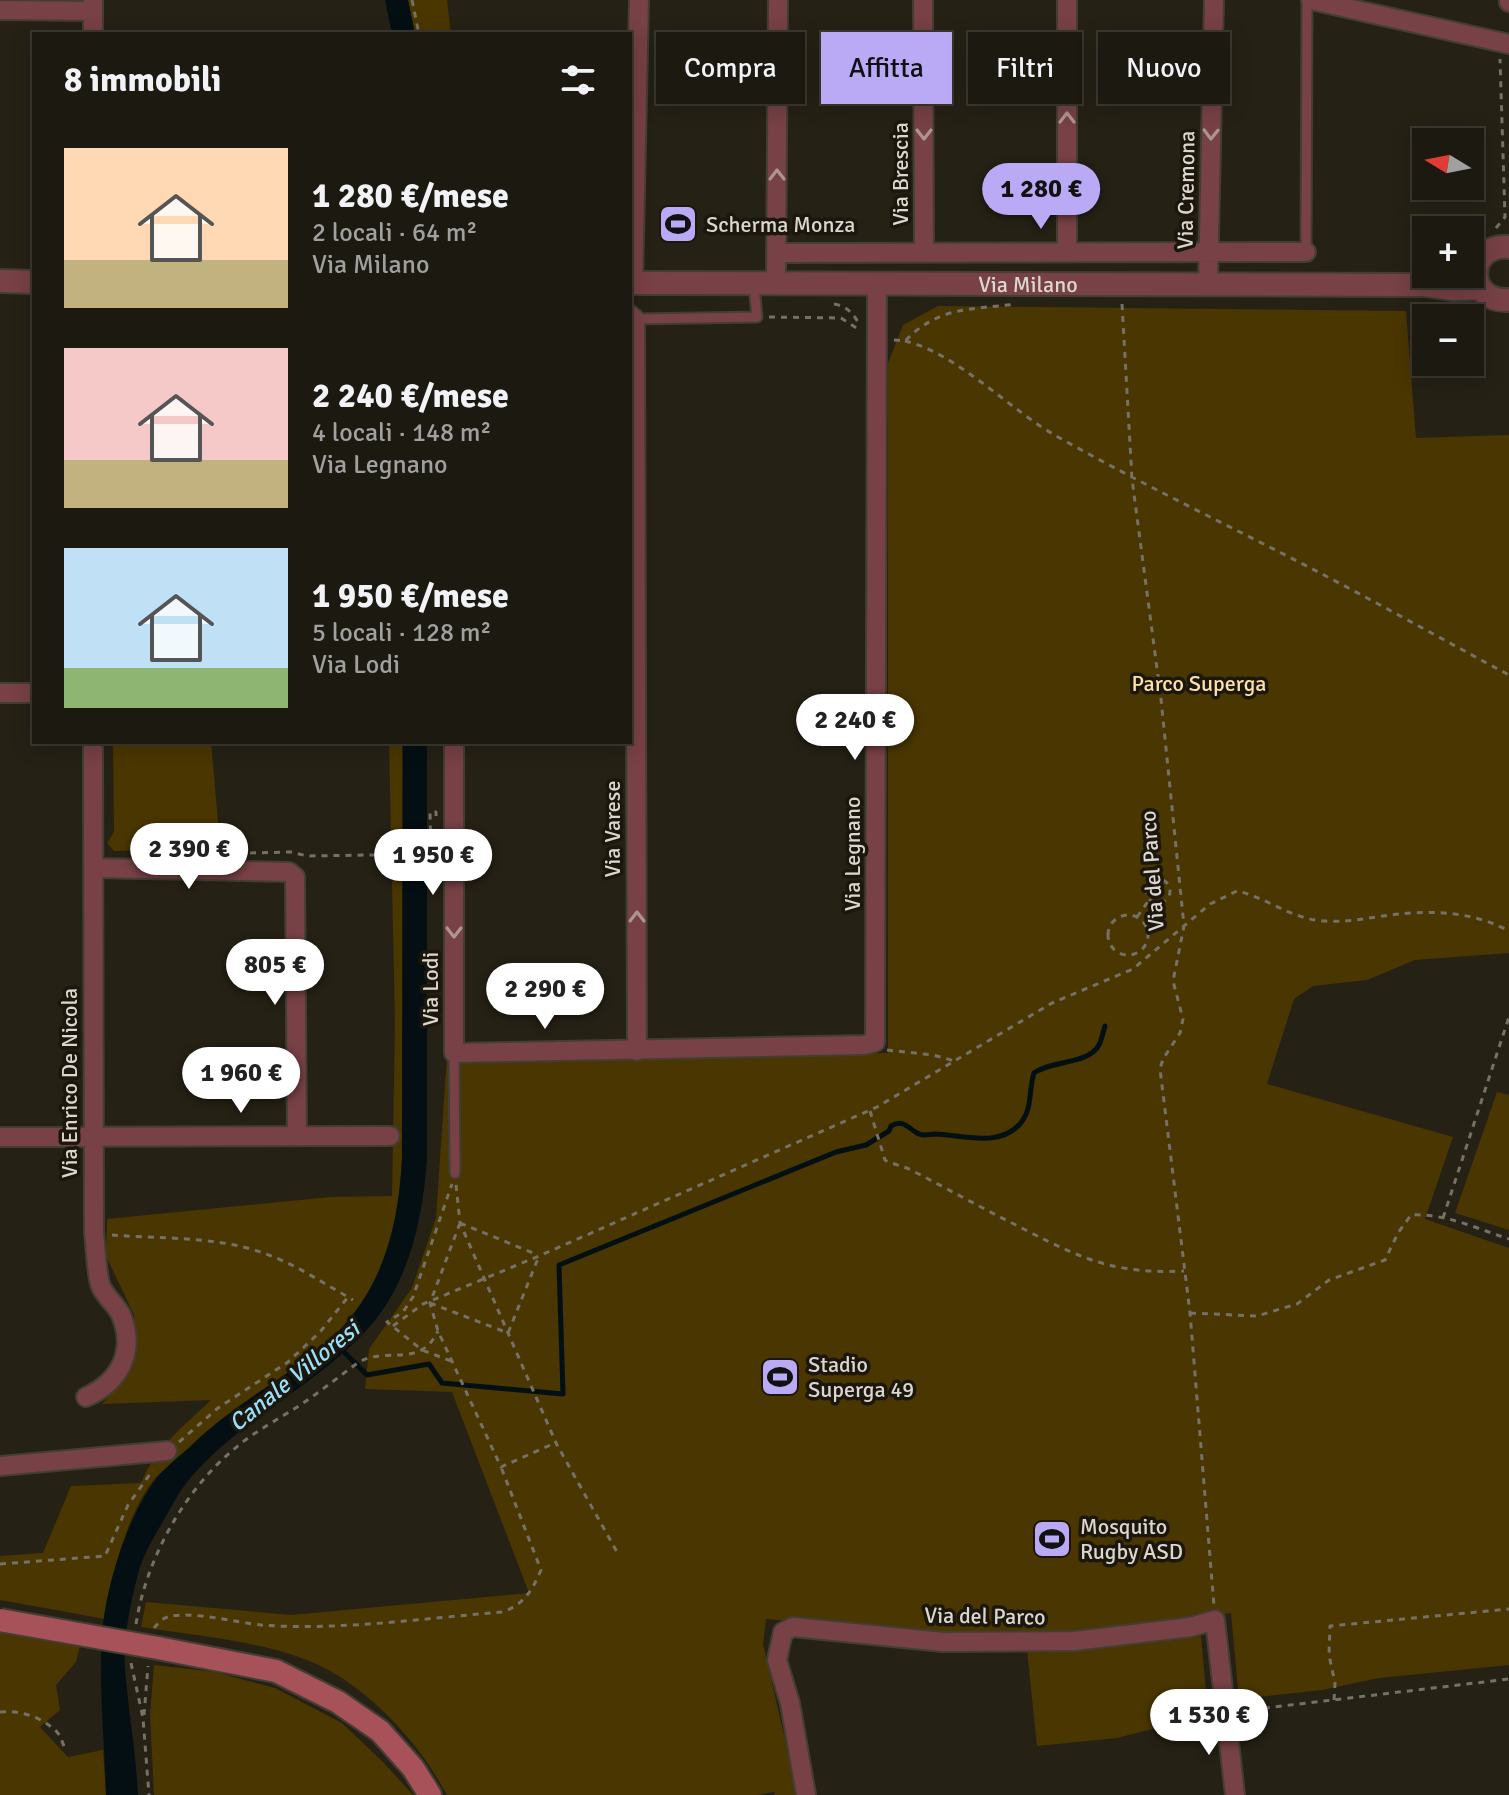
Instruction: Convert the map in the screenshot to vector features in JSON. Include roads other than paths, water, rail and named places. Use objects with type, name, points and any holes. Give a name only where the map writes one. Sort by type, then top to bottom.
[{"type":"main road","points":[[0,1620],[153,1645],[276,1671],[338,1702],[380,1731],[413,1768],[430,1795]]},
{"type":"street","points":[[632,248],[639,0]]},
{"type":"street","points":[[765,284],[776,253],[778,0]]},
{"type":"street","name":"Via Brescia","points":[[923,0],[924,252]]},
{"type":"street","points":[[1067,0],[1067,252]]},
{"type":"street","name":"Via Cremona","points":[[1208,284],[1214,0]]},
{"type":"street","points":[[1309,0],[1504,44]]},
{"type":"street","points":[[0,10],[93,5],[93,32]]},
{"type":"street","points":[[1484,254],[1505,238]]},
{"type":"street","name":"Via Milano","points":[[776,253],[1306,252]]},
{"type":"street","points":[[0,281],[32,282]]},
{"type":"street","name":"Via Milano","points":[[632,283],[1412,285]]},
{"type":"street","name":"Via Legnano","points":[[637,1051],[864,1045],[875,1042],[872,337],[877,284]]},
{"type":"street","points":[[1482,288],[1489,297],[1508,301]]},
{"type":"street","name":"Via Varese","points":[[633,317],[637,1051]]},
{"type":"street","points":[[0,693],[32,693]]},
{"type":"street","name":"Via Enrico De Nicola","points":[[86,1397],[112,1381],[121,1370],[127,1354],[127,1337],[121,1314],[100,1287],[94,1233],[93,744]]},
{"type":"street","name":"Via Lodi","points":[[454,744],[454,1053],[637,1051]]},
{"type":"street","points":[[95,868],[289,872],[295,877],[297,1136]]},
{"type":"street","points":[[0,1137],[390,1136]]},
{"type":"street","points":[[0,1466],[167,1451]]},
{"type":"street","name":"Via del Parco","points":[[806,1795],[790,1703],[777,1660],[783,1632],[793,1627],[943,1642],[1075,1641],[1191,1627],[1215,1620],[1235,1795]]},
{"type":"lane","points":[[1306,252],[1309,0]]},
{"type":"lane","points":[[633,317],[757,317],[765,284]]},
{"type":"lane","points":[[454,1053],[455,1173]]},
{"type":"water","points":[[385,0],[408,0],[415,32],[392,32]]},
{"type":"water","name":"Canale Villoresi","points":[[403,744],[427,744],[427,1159],[412,1246],[396,1287],[372,1324],[327,1367],[252,1422],[205,1463],[181,1490],[154,1536],[139,1571],[125,1646],[138,1795],[106,1795],[102,1635],[115,1566],[132,1522],[162,1472],[209,1429],[308,1358],[351,1317],[367,1294],[389,1244],[400,1188]]},
{"type":"waterway","name":"Canale Villoresi","points":[[340,1348],[367,1375],[429,1364],[442,1383],[563,1394],[559,1265],[836,1152],[866,1145],[895,1124],[905,1125],[923,1135],[982,1138],[1005,1135],[1015,1129],[1026,1115],[1034,1073],[1087,1056],[1100,1043],[1105,1026]]},
{"type":"place","name":"Scherma Monza","points":[[678,224]]},
{"type":"place","name":"Stadio Superga 49","points":[[780,1377]]},
{"type":"place","name":"Mosquito Rugby ASD","points":[[1052,1539]]},
{"type":"park label","name":"Parco Superga","points":[[1199,683]]}]
